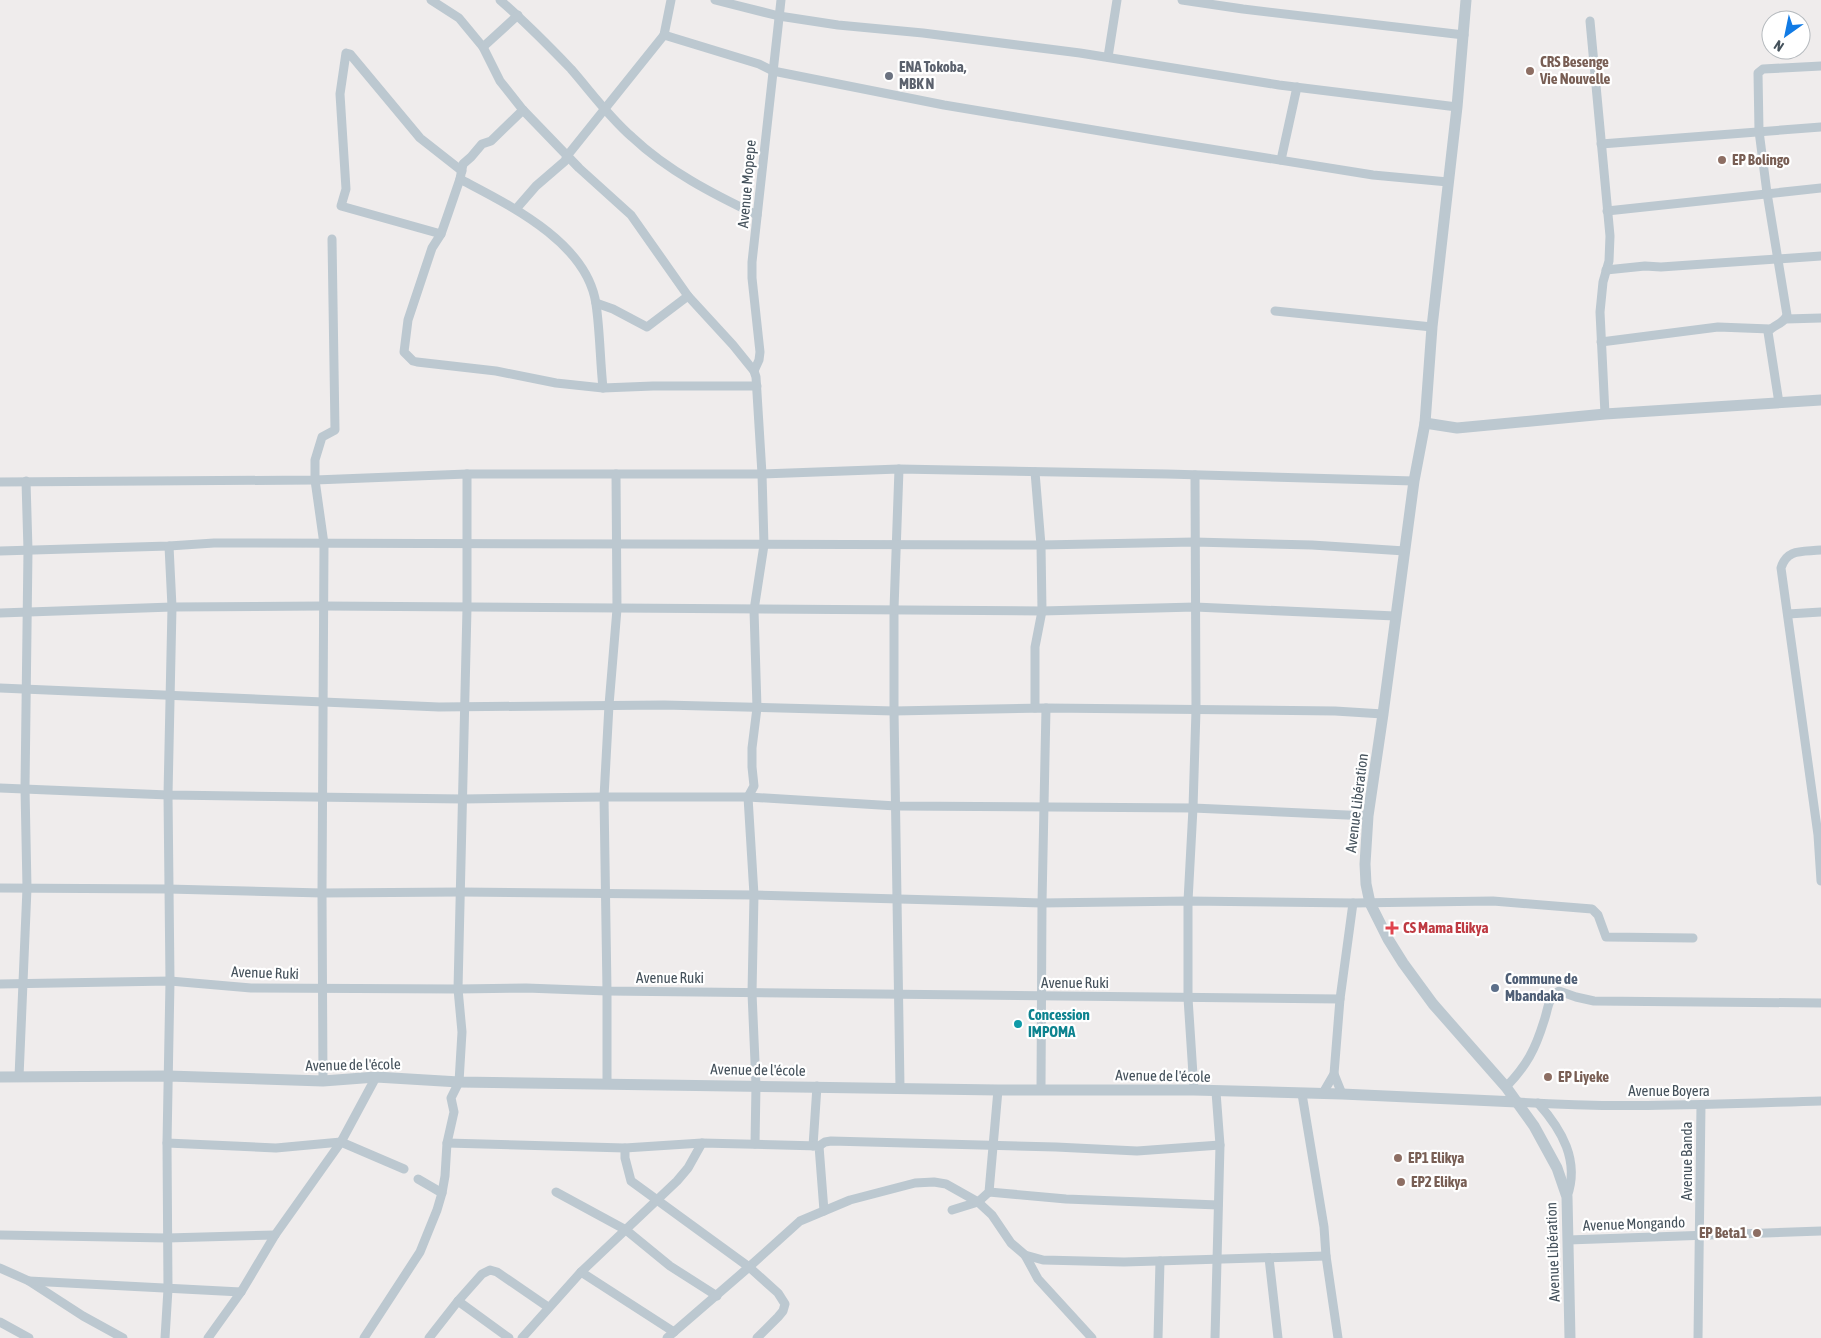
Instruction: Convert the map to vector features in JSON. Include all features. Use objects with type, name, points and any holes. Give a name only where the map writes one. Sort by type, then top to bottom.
[{"type":"street","points":[[500,0],[518,15],[570,68],[605,110],[632,138],[665,163],[712,194],[758,215]]},
{"type":"street","points":[[516,209],[536,186],[565,161],[567,156],[664,35],[672,0]]},
{"type":"street","points":[[715,0],[779,16],[838,25],[923,33],[1108,57],[1296,87],[1457,107]]},
{"type":"street","name":"Avenue Mopepe","points":[[754,370],[759,360],[760,352],[752,278],[781,0]]},
{"type":"street","points":[[1108,57],[1117,0]]},
{"type":"street","points":[[1182,0],[1464,36]]},
{"type":"street","name":"Avenue Libération","points":[[1466,0],[1457,107],[1432,326],[1425,423],[1414,481],[1368,816],[1365,864],[1366,884],[1370,903],[1388,939],[1433,1004],[1506,1087],[1534,1126],[1557,1168],[1567,1197],[1570,1338]]},
{"type":"street","points":[[434,1],[459,18],[483,47],[500,81],[522,110],[567,156],[631,215],[688,296],[754,370],[762,474],[764,545],[754,610],[757,708],[752,748],[754,786],[748,797],[754,896],[752,992],[756,1085],[755,1144]]},
{"type":"street","points":[[483,47],[518,15]]},
{"type":"street","points":[[1590,21],[1610,236],[1609,261],[1603,282],[1600,312],[1605,414]]},
{"type":"street","points":[[664,35],[759,64],[773,71],[944,105],[1373,175],[1448,182]]},
{"type":"street","points":[[440,234],[341,206],[346,189],[340,94],[346,54],[350,54],[420,138],[461,175],[516,209],[571,253],[587,279],[596,303],[603,388]]},
{"type":"street","points":[[1786,319],[1787,315],[1759,130],[1758,73],[1763,69],[1821,66]]},
{"type":"street","points":[[1281,160],[1296,87]]},
{"type":"street","points":[[522,110],[491,141],[482,144],[463,164],[461,175],[440,234],[432,248],[408,320],[404,352],[417,362],[496,371],[603,388],[756,386]]},
{"type":"street","points":[[1601,144],[1759,130],[1821,127]]},
{"type":"street","points":[[1607,211],[1767,192],[1821,188]]},
{"type":"street","points":[[324,1081],[322,701],[324,544],[315,480],[315,460],[322,437],[335,430],[332,239]]},
{"type":"street","points":[[1606,270],[1821,256]]},
{"type":"street","points":[[596,303],[613,309],[647,327],[688,296]]},
{"type":"street","points":[[1275,311],[1432,326]]},
{"type":"street","points":[[1602,342],[1718,327],[1770,329],[1786,319],[1821,318]]},
{"type":"street","points":[[1770,329],[1768,332],[1779,403]]},
{"type":"street","points":[[1425,423],[1457,428],[1605,414],[1821,400]]},
{"type":"street","points":[[898,469],[894,609],[894,711],[900,1087]]},
{"type":"street","points":[[0,482],[315,480],[467,474],[762,474],[898,469],[1414,481]]},
{"type":"street","points":[[1035,472],[1041,546],[1042,611],[1035,647],[1035,708]]},
{"type":"street","points":[[364,1338],[420,1252],[437,1210],[446,1176],[447,1143],[454,1112],[451,1098],[459,1082],[462,1032],[458,989],[467,608],[467,474]]},
{"type":"street","points":[[607,1084],[604,797],[617,608],[616,474]]},
{"type":"street","points":[[1194,1090],[1188,998],[1188,900],[1196,710],[1195,475]]},
{"type":"street","points":[[19,1077],[27,888],[25,788],[28,550],[26,481]]},
{"type":"street","points":[[0,551],[214,543],[1041,546],[1194,542],[1312,544],[1405,550]]},
{"type":"street","points":[[165,1338],[168,1289],[167,1143],[170,981],[168,795],[172,607],[169,546]]},
{"type":"street","points":[[1821,550],[1791,553],[1784,558],[1781,568],[1817,804],[1821,881]]},
{"type":"street","points":[[0,613],[172,607],[323,606],[1042,611],[1195,607],[1395,616]]},
{"type":"street","points":[[1788,614],[1821,612]]},
{"type":"street","points":[[0,688],[464,706],[609,705],[894,711],[1046,708],[1336,711],[1383,714]]},
{"type":"street","points":[[1040,1089],[1046,708]]},
{"type":"street","points":[[0,788],[168,795],[462,799],[748,797],[896,806],[1193,808],[1368,816]]},
{"type":"street","points":[[0,888],[168,889],[322,893],[461,892],[754,896],[1042,903],[1188,900],[1353,903],[1493,901],[1592,909],[1598,915],[1606,937],[1693,938]]},
{"type":"street","points":[[1323,1093],[1334,1074],[1340,999],[1353,903]]},
{"type":"street","name":"Avenue Ruki","points":[[0,984],[170,981],[251,988],[526,988],[607,991],[1042,997],[1340,999]]},
{"type":"street","points":[[1506,1087],[1528,1061],[1536,1044],[1549,1001],[1554,993],[1559,991],[1594,1001],[1821,1003]]},
{"type":"street","points":[[1334,1074],[1342,1094]]},
{"type":"street","name":"Avenue de l'école","points":[[0,1077],[168,1076],[324,1081],[376,1077],[459,1082],[900,1087],[998,1090],[1194,1090],[1323,1093],[1516,1102]]},
{"type":"street","points":[[208,1338],[241,1292],[275,1235],[341,1142],[376,1077]]},
{"type":"street","points":[[817,1086],[816,1146],[824,1210]]},
{"type":"street","points":[[952,1210],[978,1202],[989,1192],[998,1090]]},
{"type":"street","points":[[1215,1338],[1220,1145],[1216,1092]]},
{"type":"street","points":[[1302,1094],[1324,1227],[1326,1256],[1338,1338]]},
{"type":"street","name":"Avenue Boyera","points":[[1516,1102],[1700,1105],[1821,1101]]},
{"type":"street","points":[[1538,1103],[1552,1119],[1568,1150],[1572,1178],[1567,1197]]},
{"type":"street","name":"Avenue Banda","points":[[1698,1338],[1700,1105]]},
{"type":"street","points":[[447,1143],[625,1148],[702,1142],[816,1146],[831,1141],[994,1144],[1137,1151],[1220,1145]]},
{"type":"street","points":[[167,1143],[276,1148],[341,1142],[404,1169]]},
{"type":"street","points":[[522,1338],[581,1272],[677,1181],[688,1168],[702,1142]]},
{"type":"street","points":[[625,1148],[625,1158],[631,1180],[749,1267],[778,1293],[785,1304],[783,1311],[758,1338]]},
{"type":"street","points":[[418,1179],[442,1193]]},
{"type":"street","points":[[581,1272],[670,1335],[717,1296],[800,1220],[850,1200],[915,1184],[934,1182],[956,1189],[978,1202],[992,1215],[1011,1244],[1025,1254],[1043,1260],[1160,1261],[1326,1256]]},
{"type":"street","points":[[556,1192],[626,1230],[670,1266],[717,1296]]},
{"type":"street","points":[[989,1192],[1093,1200],[1218,1205]]},
{"type":"street","name":"Avenue Mongando","points":[[1568,1240],[1821,1231]]},
{"type":"street","points":[[0,1235],[167,1238],[275,1235]]},
{"type":"street","points":[[1025,1254],[1038,1279],[1092,1338]]},
{"type":"street","points":[[1269,1258],[1278,1338]]},
{"type":"street","points":[[1158,1338],[1160,1261]]},
{"type":"street","points":[[0,1268],[29,1281],[83,1316],[123,1338]]},
{"type":"street","points":[[429,1338],[482,1274],[490,1270],[497,1272],[548,1307]]},
{"type":"street","points":[[29,1281],[241,1292]]},
{"type":"street","points":[[458,1301],[509,1338]]},
{"type":"street","points":[[0,1322],[29,1338]]},
{"type":"place","name":"CRS Besenge Vie Nouvelle","points":[[1530,71]]},
{"type":"place","name":"ENA Tokoba, MBK N","points":[[889,76]]},
{"type":"place","name":"EP Bolingo","points":[[1722,160]]},
{"type":"place","name":"CS Mama Elikya","points":[[1392,928]]},
{"type":"place","name":"Commune de Mbandaka","points":[[1495,988]]},
{"type":"place","name":"Concession IMPOMA","points":[[1018,1024]]},
{"type":"place","name":"EP Liyeke","points":[[1548,1077]]},
{"type":"place","name":"EP1 Elikya","points":[[1398,1158]]},
{"type":"place","name":"EP2 Elikya","points":[[1401,1182]]},
{"type":"place","name":"EP Beta1","points":[[1757,1233]]}]
